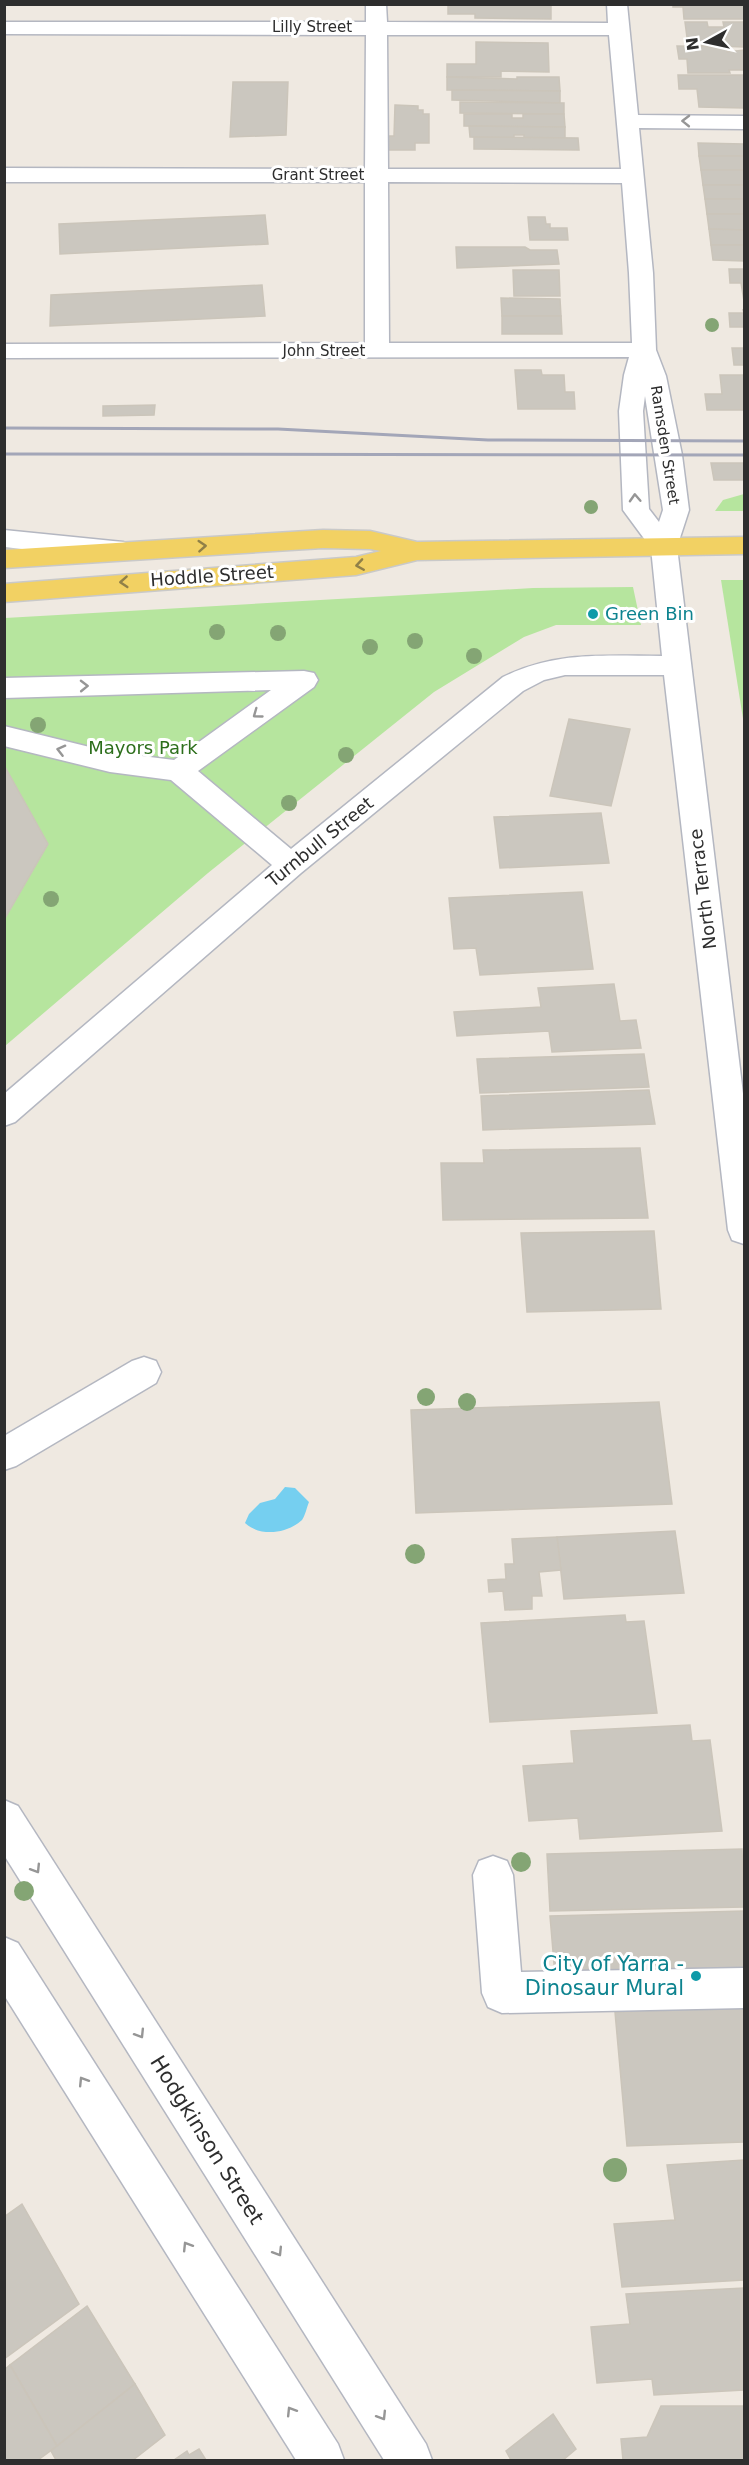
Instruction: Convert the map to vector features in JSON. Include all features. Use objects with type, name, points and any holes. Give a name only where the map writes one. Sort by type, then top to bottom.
[{"type":"main road","name":"Hoddle Street","points":[[4,559],[348,539],[370,540],[417,551]]},
{"type":"main road","name":"Hoddle Street","points":[[4,593],[122,582],[356,566],[417,551],[744,546]]},
{"type":"street","points":[[376,4],[377,351]]},
{"type":"street","name":"Ramsden Street","points":[[617,4],[641,273],[644,350],[654,376],[669,455],[676,510],[664,547]]},
{"type":"street","name":"Lilly Street","points":[[4,28],[620,29]]},
{"type":"street","points":[[626,121],[744,123]]},
{"type":"street","name":"Grant Street","points":[[4,175],[631,176]]},
{"type":"street","name":"Ramsden Street","points":[[644,350],[636,375],[632,411],[636,510],[664,547]]},
{"type":"street","name":"John Street","points":[[4,351],[644,350]]},
{"type":"street","points":[[4,538],[123,551]]},
{"type":"street","name":"North Terrace","points":[[664,547],[676,665],[744,1230]]},
{"type":"street","name":"Turnbull Street","points":[[4,1113],[291,865],[513,684],[537,672],[565,666],[676,665]]},
{"type":"street","points":[[4,688],[304,680],[179,771]]},
{"type":"street","points":[[4,736],[110,762],[179,771],[291,865]]},
{"type":"street","points":[[4,1455],[144,1372]]},
{"type":"street","name":"Hodgkinson Street","points":[[4,1820],[410,2460]]},
{"type":"street","points":[[493,1875],[502,1993],[744,1988]]},
{"type":"street","points":[[4,1957],[322,2460]]},
{"type":"green space","points":[[744,494],[744,511],[715,511],[723,500]]},
{"type":"green space","points":[[721,580],[744,580],[744,725]]},
{"type":"green space","name":"Mayors Park","points":[[633,587],[641,625],[556,625],[524,637],[434,692],[208,873],[5,1046],[5,618],[533,588]]},
{"type":"water","points":[[285,1487],[295,1488],[309,1502],[302,1520],[289,1528],[274,1532],[258,1530],[245,1523],[249,1514],[260,1503],[275,1499]]},
{"type":"building","points":[[448,4],[551,4],[551,19],[475,18],[475,14],[448,14]]},
{"type":"building","points":[[673,4],[744,4],[744,19],[684,19],[683,7],[673,7]]},
{"type":"building","points":[[685,22],[707,22],[708,27],[724,27],[723,22],[744,22],[744,47],[688,45]]},
{"type":"building","points":[[476,42],[548,43],[549,72],[501,71],[501,77],[447,77],[447,64],[476,64]]},
{"type":"building","points":[[677,46],[726,47],[727,52],[744,50],[744,70],[729,70],[730,73],[688,73],[687,59],[679,59]]},
{"type":"building","points":[[678,75],[744,75],[744,108],[699,107],[697,89],[679,89]]},
{"type":"building","points":[[447,77],[517,79],[517,77],[559,77],[560,91],[447,90]]},
{"type":"building","points":[[233,82],[288,82],[286,135],[230,137]]},
{"type":"building","points":[[452,90],[560,91],[560,103],[452,100]]},
{"type":"building","points":[[460,102],[564,103],[564,114],[460,113]]},
{"type":"building","points":[[395,105],[418,106],[418,110],[423,110],[423,114],[429,114],[429,143],[415,143],[415,150],[382,150],[382,136],[394,136]]},
{"type":"building","points":[[464,114],[512,114],[512,118],[523,118],[523,114],[564,114],[565,127],[464,126]]},
{"type":"building","points":[[469,126],[565,127],[565,138],[524,138],[524,135],[514,135],[514,138],[470,137]]},
{"type":"building","points":[[474,137],[578,138],[579,150],[474,149]]},
{"type":"building","points":[[698,143],[744,144],[744,156],[699,156]]},
{"type":"building","points":[[699,156],[744,156],[744,170],[701,170]]},
{"type":"building","points":[[701,170],[744,170],[744,185],[703,185]]},
{"type":"building","points":[[703,185],[744,185],[744,199],[705,199]]},
{"type":"building","points":[[705,199],[744,199],[744,214],[707,214]]},
{"type":"building","points":[[707,214],[744,214],[744,230],[709,229]]},
{"type":"building","points":[[265,215],[268,244],[60,254],[59,224]]},
{"type":"building","points":[[528,217],[545,217],[546,224],[550,224],[550,228],[567,228],[568,240],[530,240]]},
{"type":"building","points":[[709,229],[744,230],[744,245],[711,245]]},
{"type":"building","points":[[711,245],[744,245],[744,261],[713,260]]},
{"type":"building","points":[[456,247],[525,247],[530,250],[557,250],[559,264],[457,268]]},
{"type":"building","points":[[729,269],[744,269],[744,301],[741,283],[730,283]]},
{"type":"building","points":[[513,270],[559,270],[560,296],[514,296]]},
{"type":"building","points":[[262,285],[265,316],[50,326],[51,295]]},
{"type":"building","points":[[501,298],[560,299],[561,316],[502,316]]},
{"type":"building","points":[[729,313],[744,313],[744,327],[730,327]]},
{"type":"building","points":[[502,316],[561,316],[562,334],[502,334]]},
{"type":"building","points":[[732,348],[744,348],[744,365],[734,365]]},
{"type":"building","points":[[515,370],[541,370],[542,375],[564,375],[565,392],[574,392],[575,409],[518,409]]},
{"type":"building","points":[[720,375],[744,375],[744,410],[707,410],[705,394],[722,394]]},
{"type":"building","points":[[155,405],[154,415],[103,416],[103,406]]},
{"type":"building","points":[[711,463],[744,463],[744,480],[714,480]]},
{"type":"building","points":[[569,719],[630,729],[611,806],[550,796]]},
{"type":"building","points":[[4,765],[48,844],[4,920]]},
{"type":"building","points":[[601,813],[609,863],[500,868],[494,817]]},
{"type":"building","points":[[582,892],[593,969],[480,975],[476,948],[454,949],[449,898]]},
{"type":"building","points":[[614,984],[620,1021],[636,1020],[641,1048],[552,1052],[549,1031],[457,1036],[454,1012],[541,1007],[538,988]]},
{"type":"building","points":[[644,1054],[649,1087],[480,1093],[477,1059]]},
{"type":"building","points":[[649,1090],[655,1124],[483,1130],[481,1096]]},
{"type":"building","points":[[640,1148],[648,1218],[443,1220],[441,1163],[484,1163],[483,1150]]},
{"type":"building","points":[[654,1231],[661,1309],[527,1312],[521,1233]]},
{"type":"building","points":[[659,1402],[672,1504],[416,1513],[411,1410]]},
{"type":"building","points":[[675,1531],[684,1593],[564,1599],[557,1537]]},
{"type":"building","points":[[557,1537],[561,1570],[539,1572],[542,1596],[532,1596],[532,1609],[505,1610],[503,1591],[489,1592],[488,1580],[506,1579],[505,1564],[514,1564],[512,1539]]},
{"type":"building","points":[[625,1615],[626,1622],[644,1621],[657,1713],[490,1722],[481,1623]]},
{"type":"building","points":[[690,1725],[692,1741],[710,1740],[722,1831],[580,1839],[578,1818],[529,1821],[523,1766],[574,1763],[571,1731]]},
{"type":"building","points":[[742,1849],[744,1907],[550,1911],[547,1854]]},
{"type":"building","points":[[744,1911],[744,1971],[555,1975],[550,1916]]},
{"type":"building","points":[[744,2008],[744,2142],[627,2146],[615,2012]]},
{"type":"building","points":[[744,2160],[744,2280],[622,2287],[614,2224],[675,2220],[667,2165]]},
{"type":"building","points":[[22,2204],[79,2304],[4,2359],[4,2217]]},
{"type":"building","points":[[744,2288],[744,2390],[654,2395],[652,2379],[597,2383],[591,2327],[630,2324],[626,2294]]},
{"type":"building","points":[[87,2306],[135,2384],[57,2446],[10,2365]]},
{"type":"building","points":[[10,2365],[57,2446],[38,2460],[4,2460],[4,2370]]},
{"type":"building","points":[[135,2384],[165,2435],[133,2460],[56,2460],[51,2451]]},
{"type":"building","points":[[661,2406],[744,2406],[744,2460],[623,2460],[621,2439],[647,2437]]},
{"type":"building","points":[[553,2414],[576,2449],[563,2460],[511,2460],[506,2451]]},
{"type":"building","points":[[199,2449],[206,2460],[174,2460],[187,2451],[189,2455]]},
{"type":"railway","points":[[4,428],[278,429],[488,440],[744,441]]},
{"type":"railway","points":[[4,454],[744,455]]},
{"type":"place","name":"Green Bin","points":[[593,614]]},
{"type":"place","name":"City of Yarra - Dinosaur Mural","points":[[696,1976]]}]
